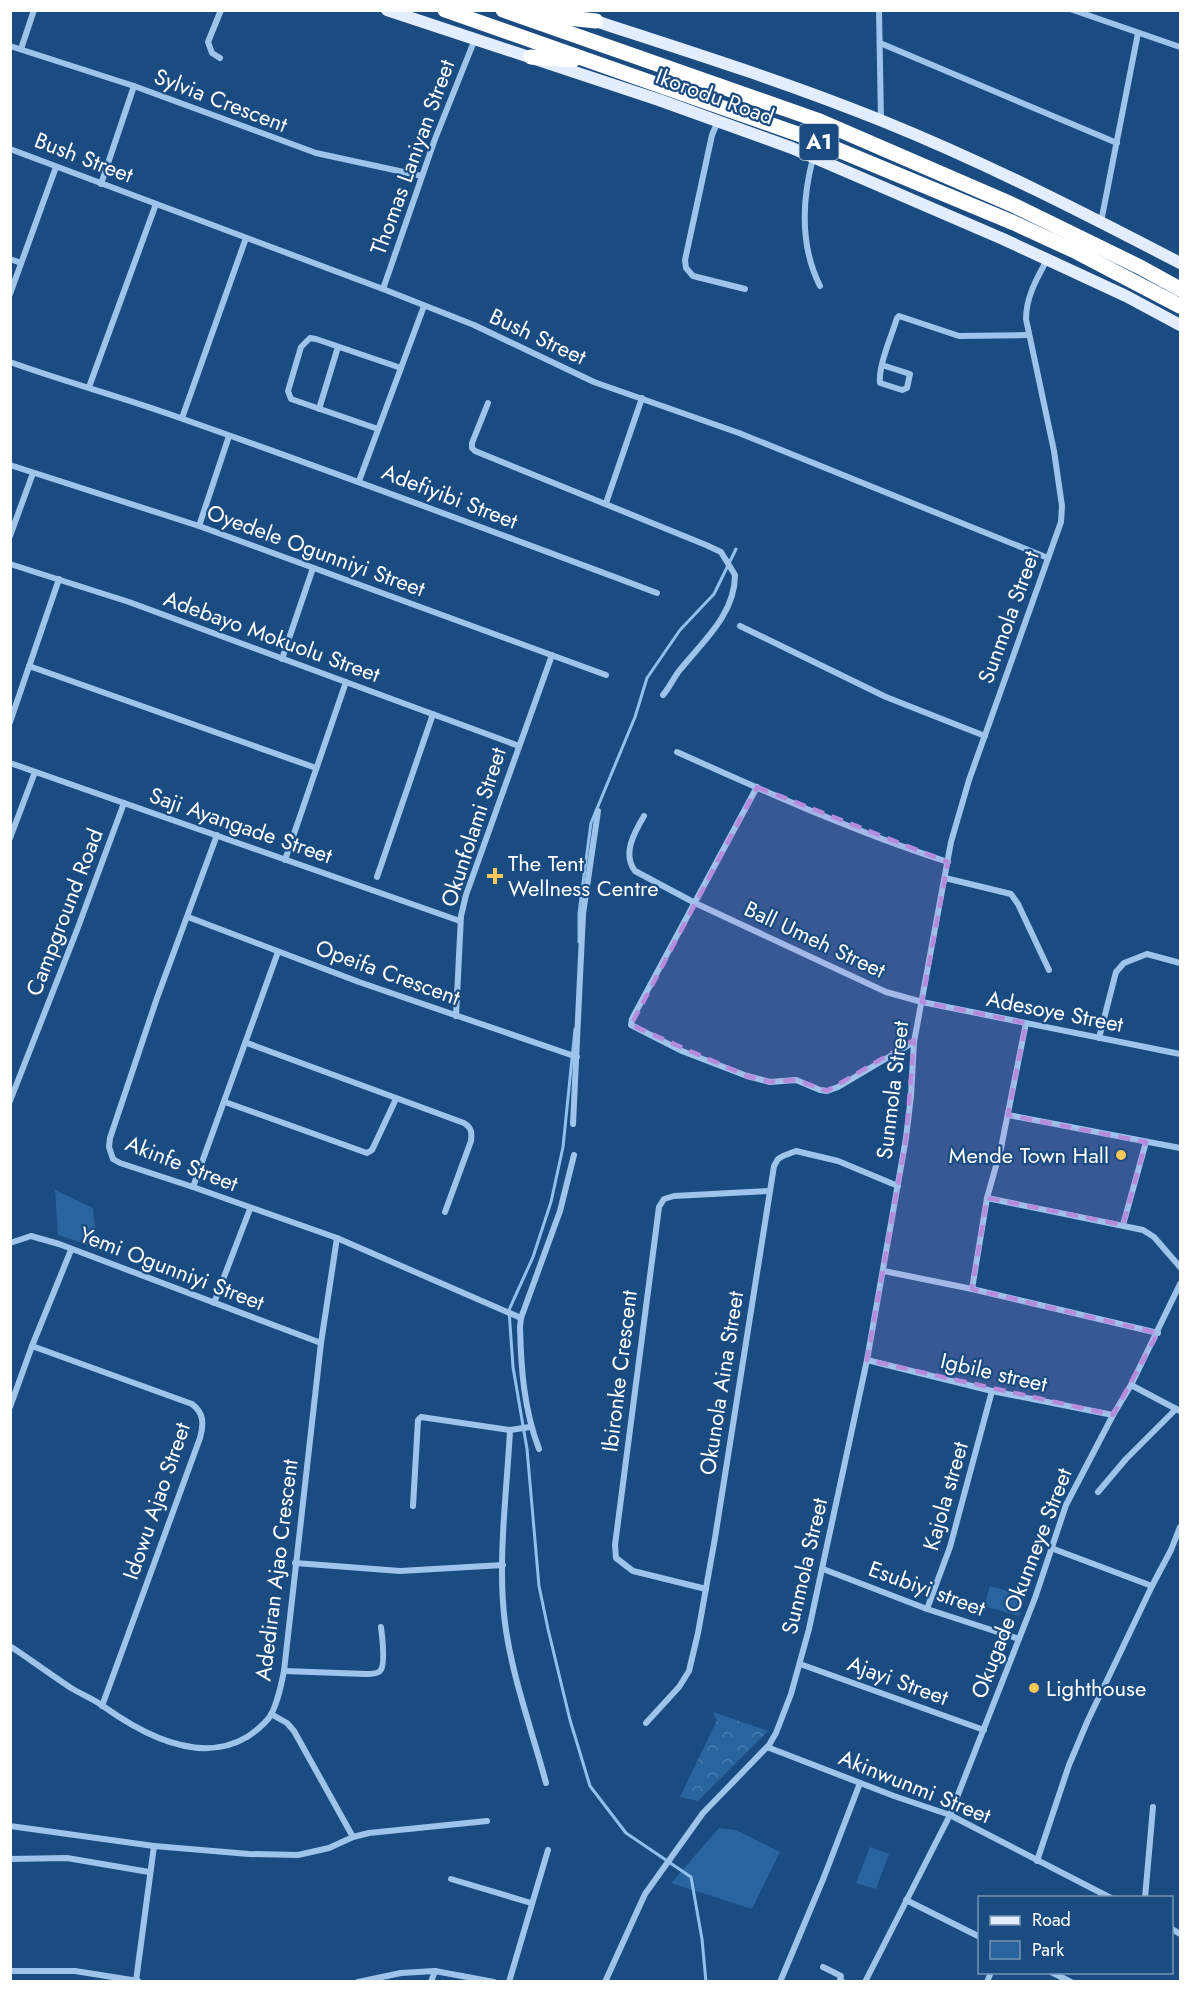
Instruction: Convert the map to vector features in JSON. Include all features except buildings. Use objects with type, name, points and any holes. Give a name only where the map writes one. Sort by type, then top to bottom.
[{"type":"highway","name":"Ikorodu Road","points":[[445,10],[812,139],[957,197],[1077,252],[1180,306]]},
{"type":"highway","name":"Ikorodu Road","points":[[503,11],[817,120],[1011,204],[1180,289]]},
{"type":"highway","points":[[503,11],[596,21]]},
{"type":"highway","points":[[531,57],[596,62]]},
{"type":"main road","name":"Ikorodu Road","points":[[387,10],[718,120],[950,215],[1126,296],[1180,325]]},
{"type":"main road","name":"Ikorodu Road","points":[[565,10],[881,120],[1002,174],[1180,263]]},
{"type":"street","points":[[21,50],[34,10]]},
{"type":"street","points":[[220,58],[212,53],[208,42],[221,10]]},
{"type":"street","points":[[879,10],[881,120]]},
{"type":"street","points":[[1073,10],[1180,47]]},
{"type":"street","points":[[1101,222],[1138,33]]},
{"type":"street","name":"Thomas Laniyan Street","points":[[383,289],[422,176],[476,39]]},
{"type":"street","points":[[880,43],[1117,143]]},
{"type":"street","name":"Sylvia Crescent","points":[[10,46],[134,86],[316,153],[422,176]]},
{"type":"street","points":[[101,184],[134,86]]},
{"type":"street","points":[[718,120],[712,135],[685,260],[686,268],[693,276],[745,289]]},
{"type":"street","name":"Bush Street","points":[[10,149],[383,289],[474,325],[573,373],[739,433],[1048,558]]},
{"type":"street","points":[[813,158],[807,187],[806,248],[812,270],[820,286]]},
{"type":"street","points":[[10,294],[56,167]]},
{"type":"street","points":[[89,387],[156,204]]},
{"type":"street","points":[[182,418],[246,238]]},
{"type":"street","points":[[10,259],[21,263]]},
{"type":"street","name":"Sunmola Street","points":[[605,1982],[645,1894],[703,1813],[767,1747],[782,1719],[800,1664],[823,1569],[884,1271],[911,1096],[914,1041],[957,815],[1060,522],[1062,506],[1046,410],[1028,334],[1026,309],[1034,284],[1047,260]]},
{"type":"street","points":[[359,481],[424,306]]},
{"type":"street","points":[[882,365],[910,374],[907,388],[902,390],[879,380],[882,365],[899,316],[959,336],[1028,334]]},
{"type":"street","points":[[378,429],[296,402],[289,395],[301,347],[310,339],[401,368]]},
{"type":"street","points":[[319,409],[338,347]]},
{"type":"street","name":"Adefiyibi Street","points":[[10,362],[62,381],[89,387],[182,418],[359,481],[657,593]]},
{"type":"street","points":[[606,503],[642,398]]},
{"type":"street","points":[[488,403],[472,443],[472,448],[476,452],[606,503],[721,552],[735,575],[728,607],[711,634],[678,672],[663,695]]},
{"type":"street","points":[[199,526],[229,436]]},
{"type":"street","name":"Oyedele Ogunniyi Street","points":[[10,465],[199,526],[606,675]]},
{"type":"street","points":[[10,536],[33,473]]},
{"type":"street","name":"Adebayo Mokuolu Street","points":[[10,564],[129,602],[519,746]]},
{"type":"street","points":[[282,659],[313,568]]},
{"type":"street","points":[[10,722],[59,579]]},
{"type":"street","points":[[740,627],[886,698],[985,736]]},
{"type":"street","name":"Okunfolami Street","points":[[456,1016],[460,921],[472,876],[552,655]]},
{"type":"street","points":[[29,666],[316,768]]},
{"type":"street","points":[[285,860],[346,682]]},
{"type":"street","points":[[377,877],[433,714]]},
{"type":"street","points":[[677,752],[876,837],[948,862]]},
{"type":"street","name":"Saji Ayangade Street","points":[[10,763],[460,921]]},
{"type":"street","points":[[10,837],[35,772]]},
{"type":"street","points":[[757,788],[630,1022],[633,1027],[701,1059],[747,1076],[771,1082],[796,1080],[827,1090],[838,1086],[914,1041]]},
{"type":"street","name":"Campground Road","points":[[10,1101],[124,803]]},
{"type":"street","points":[[573,1124],[574,1056],[583,914],[598,811]]},
{"type":"street","name":"Ball Umeh Street","points":[[644,816],[628,855],[629,864],[635,871],[695,903],[885,992],[922,1002]]},
{"type":"street","name":"Akinfe Street","points":[[217,835],[157,998],[110,1138],[109,1147],[113,1159],[337,1238],[518,1317]]},
{"type":"street","points":[[945,878],[1011,894],[1049,970]]},
{"type":"street","name":"Opeifa Crescent","points":[[188,917],[278,952],[574,1056]]},
{"type":"street","points":[[194,1187],[278,952]]},
{"type":"street","points":[[1100,1038],[1116,972],[1124,963],[1147,954],[1180,963]]},
{"type":"street","name":"Adesoye Street","points":[[922,1002],[1180,1054]]},
{"type":"street","points":[[972,1289],[987,1198],[1008,1115],[1026,1023]]},
{"type":"street","points":[[247,1043],[470,1127],[471,1141],[445,1212]]},
{"type":"street","points":[[225,1102],[367,1154],[372,1150],[396,1099]]},
{"type":"street","points":[[1008,1115],[1180,1148]]},
{"type":"street","points":[[1123,1225],[1146,1142]]},
{"type":"street","name":"Okunola Aina Street","points":[[646,1723],[679,1687],[689,1671],[706,1590],[769,1191],[778,1159],[796,1151],[838,1161],[898,1186]]},
{"type":"street","points":[[539,1449],[526,1427],[518,1317],[560,1211],[574,1155]]},
{"type":"street","name":"Ibironke Crescent","points":[[706,1590],[633,1571],[616,1558],[615,1545],[659,1207],[664,1199],[674,1196],[769,1191]]},
{"type":"street","points":[[987,1198],[1143,1230],[1154,1237],[1180,1266]]},
{"type":"street","points":[[214,1303],[250,1209]]},
{"type":"street","name":"Yemi Ogunniyi Street","points":[[10,1244],[31,1236],[321,1343]]},
{"type":"street","name":"Adediran Ajao Crescent","points":[[10,1646],[54,1677],[128,1723],[158,1738],[192,1746],[223,1747],[245,1738],[263,1725],[279,1696],[284,1671],[321,1343],[337,1238]]},
{"type":"street","points":[[10,1407],[71,1250]]},
{"type":"street","points":[[884,1271],[972,1289],[1158,1333]]},
{"type":"street","name":"Okugade Okunneye Street","points":[[865,1982],[950,1815],[1035,1598],[1066,1505],[1158,1333],[1180,1284]]},
{"type":"street","name":"Idowu Ajao Street","points":[[32,1346],[192,1404],[201,1414],[203,1421],[200,1438],[102,1706]]},
{"type":"street","name":"Igbile street","points":[[867,1360],[992,1391],[1113,1415]]},
{"type":"street","points":[[1098,1492],[1126,1459],[1178,1410],[1131,1385]]},
{"type":"street","name":"Kajola street","points":[[927,1609],[953,1536],[992,1391]]},
{"type":"street","points":[[413,1506],[418,1420],[421,1416],[510,1430],[526,1427]]},
{"type":"street","points":[[510,1430],[503,1565],[505,1620],[509,1649],[546,1783]]},
{"type":"street","points":[[1037,1861],[1069,1765],[1084,1729],[1180,1527]]},
{"type":"street","points":[[1051,1548],[1152,1586]]},
{"type":"street","points":[[295,1563],[400,1571],[503,1565]]},
{"type":"street","name":"Esubiyi street","points":[[823,1569],[927,1609],[1019,1639]]},
{"type":"street","points":[[284,1671],[377,1673],[383,1664],[381,1627]]},
{"type":"street","name":"Ajayi Street","points":[[800,1664],[984,1730]]},
{"type":"street","points":[[271,1714],[287,1723],[294,1731],[353,1837]]},
{"type":"street","name":"Akinwunmi Street","points":[[767,1747],[950,1815],[1107,1896]]},
{"type":"street","points":[[780,1982],[860,1783]]},
{"type":"street","points":[[1145,1896],[1153,1807]]},
{"type":"street","points":[[10,1826],[154,1846],[249,1854],[298,1855],[329,1848],[353,1837],[388,1831],[487,1821]]},
{"type":"street","points":[[10,1971],[75,1971],[99,1978],[138,1981],[149,1872],[154,1846]]},
{"type":"street","points":[[509,1982],[548,1850]]},
{"type":"street","points":[[10,1858],[67,1858],[149,1872]]},
{"type":"street","points":[[451,1879],[531,1903]]},
{"type":"street","points":[[906,1900],[978,1936]]},
{"type":"street","points":[[824,1967],[841,1976],[840,1980],[843,1982]]},
{"type":"street","points":[[358,1982],[401,1973],[435,1971],[494,1982]]},
{"type":"street","points":[[431,1982],[435,1971]]},
{"type":"street","points":[[1056,1974],[1071,1982]]},
{"type":"highlighted area","points":[[757,787],[948,862],[922,1002],[1026,1023],[1008,1115],[1146,1142],[1123,1225],[987,1198],[972,1289],[1158,1333],[1113,1415],[867,1360],[906,1138],[914,1040],[827,1091],[796,1080],[770,1082],[747,1076],[631,1025]]},
{"type":"green space","points":[[55,1190],[93,1208],[96,1239],[100,1249],[58,1235]]},
{"type":"green space","points":[[990,1586],[1025,1596],[1019,1616],[984,1606]]},
{"type":"green space","points":[[713,1712],[768,1731],[698,1801],[680,1797],[717,1720]]},
{"type":"green space","points":[[719,1828],[736,1830],[780,1852],[752,1909],[671,1883]]},
{"type":"green space","points":[[870,1847],[889,1854],[876,1889],[856,1883]]},
{"type":"waterway","points":[[579,942],[579,913],[591,823],[635,717],[647,678],[680,630],[714,594],[736,549]]},
{"type":"waterway","points":[[575,1029],[563,1147],[551,1202],[533,1257],[509,1310],[513,1367],[527,1449],[539,1586],[570,1720],[590,1786],[626,1833],[691,1877],[702,1939],[706,1982]]},
{"type":"place","name":"The Tent Wellness Centre","points":[[495,876]]},
{"type":"place","name":"Mende Town Hall","points":[[1121,1155]]},
{"type":"place","name":"Lighthouse","points":[[1034,1688]]}]
